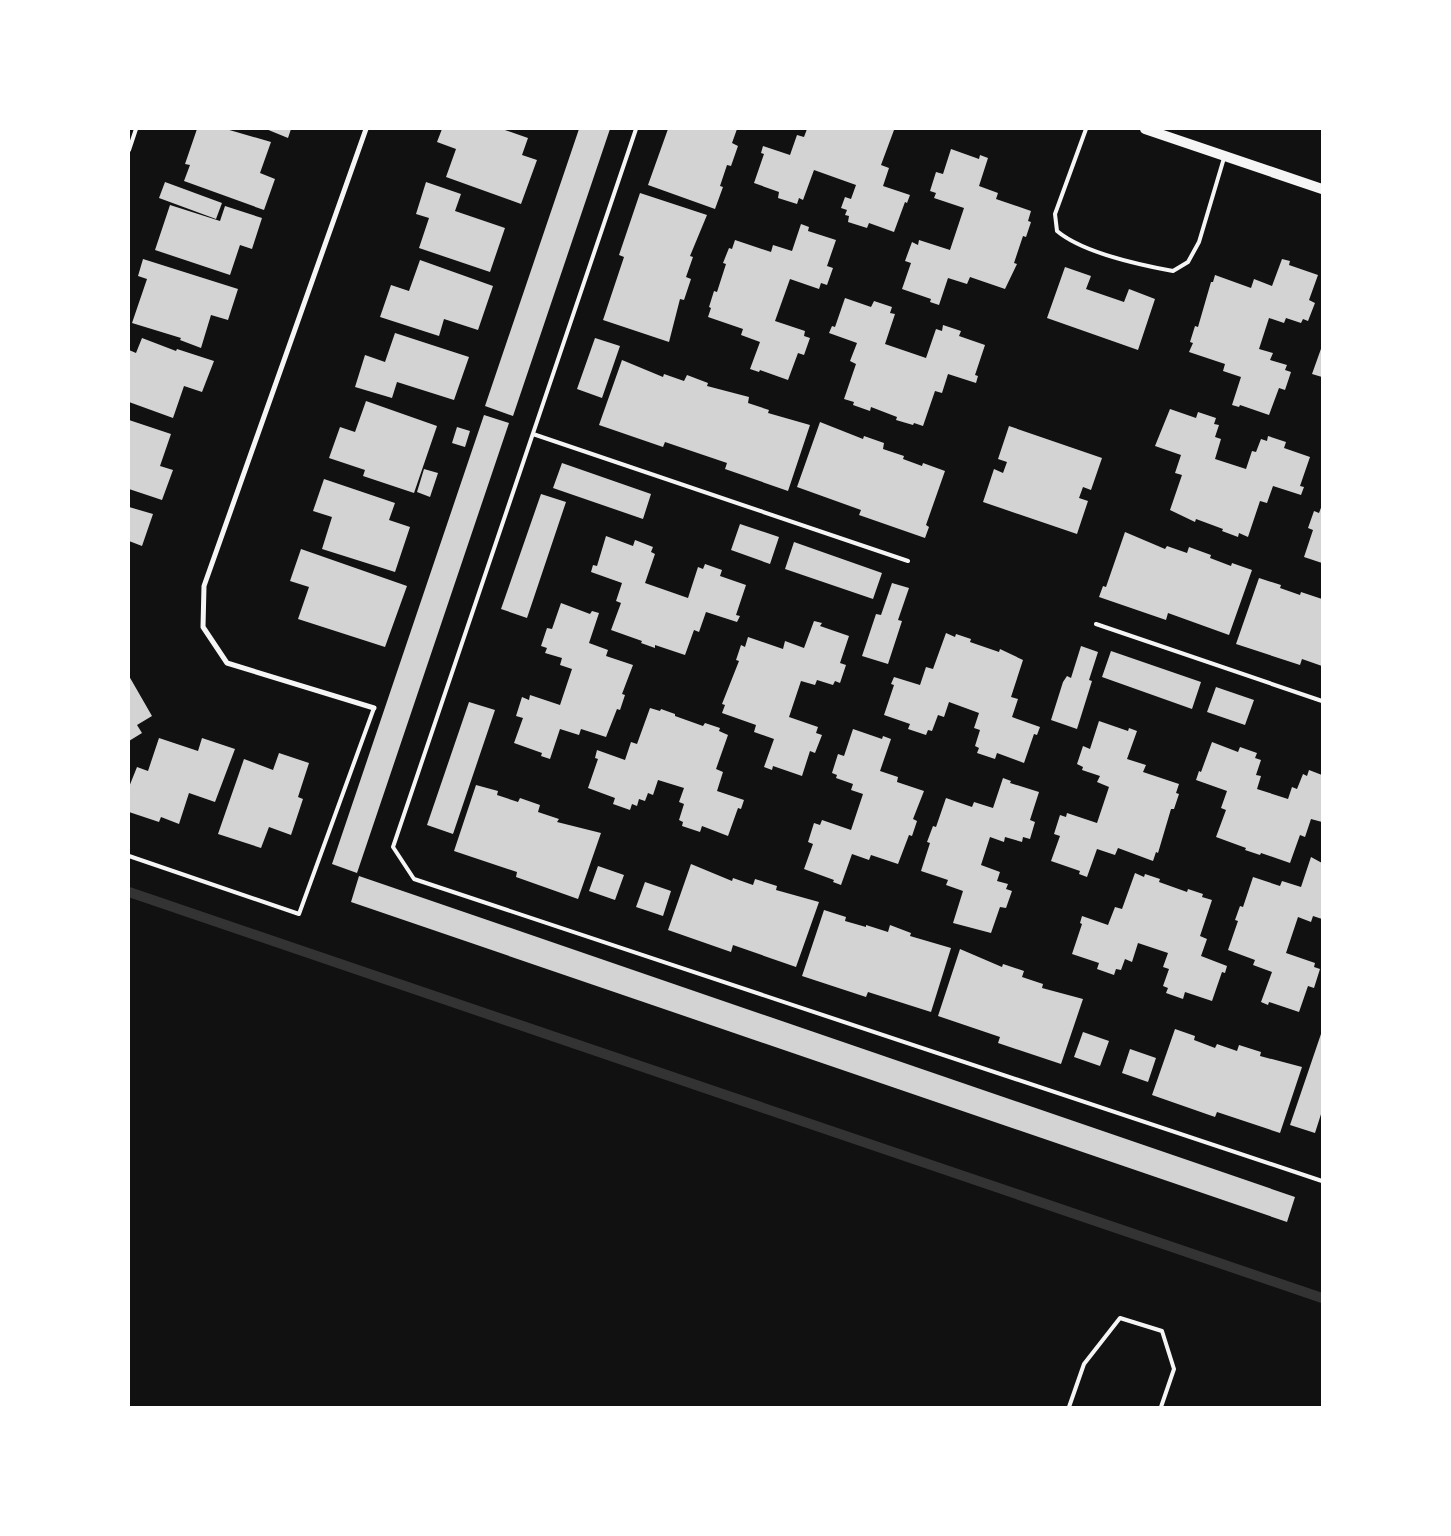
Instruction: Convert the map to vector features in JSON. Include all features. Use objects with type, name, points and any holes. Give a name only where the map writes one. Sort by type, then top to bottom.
[{"type":"main road","points":[[1145,129],[1322,188]]},
{"type":"street","points":[[366,129],[204,586],[203,627],[227,663],[374,708]]},
{"type":"lane","points":[[129,150],[136,129]]},
{"type":"lane","points":[[636,129],[393,848],[414,879],[1322,1181]]},
{"type":"lane","points":[[1086,129],[1055,214],[1057,231],[1070,242],[1152,267],[1173,271],[1188,262],[1199,242],[1225,155]]},
{"type":"lane","points":[[533,434],[908,561]]},
{"type":"lane","points":[[1096,624],[1322,701]]},
{"type":"lane","points":[[129,856],[299,914],[374,708]]},
{"type":"lane","points":[[1069,1407],[1084,1364],[1120,1318],[1162,1331],[1174,1369],[1161,1407]]},
{"type":"building","points":[[197,129],[226,129],[271,142],[260,173],[275,179],[264,210],[184,181],[190,165],[185,164]]},
{"type":"building","points":[[266,129],[291,129],[288,138]]},
{"type":"building","points":[[442,129],[502,129],[528,138],[522,155],[537,160],[521,204],[446,177],[456,149],[437,142]]},
{"type":"building","points":[[579,129],[610,129],[513,416],[485,406]]},
{"type":"building","points":[[668,129],[737,129],[732,143],[738,146],[731,166],[727,165],[720,186],[723,187],[715,209],[648,185]]},
{"type":"building","points":[[807,129],[894,130],[881,165],[889,168],[883,186],[910,195],[907,203],[905,202],[894,232],[869,223],[867,228],[848,222],[849,216],[845,215],[847,210],[841,208],[845,197],[851,199],[856,185],[814,170],[803,200],[799,198],[797,204],[778,198],[779,192],[754,183],[764,154],[761,153],[763,146],[790,155],[797,135],[804,137]]},
{"type":"building","points":[[951,149],[979,159],[980,155],[988,158],[979,186],[998,193],[996,199],[1031,211],[1028,221],[1031,222],[1026,237],[1023,236],[1014,263],[1017,264],[1005,289],[970,277],[967,284],[948,278],[939,305],[930,302],[931,299],[902,289],[911,263],[905,261],[912,242],[918,245],[919,240],[950,250],[964,208],[934,198],[936,193],[930,191],[936,172],[943,174]]},
{"type":"building","points":[[165,182],[222,203],[216,219],[159,198]]},
{"type":"building","points":[[426,182],[461,194],[455,211],[505,228],[490,272],[419,248],[429,218],[416,214]]},
{"type":"building","points":[[640,193],[707,215],[690,256],[693,257],[686,277],[691,279],[684,300],[680,299],[669,342],[603,320],[624,257],[619,255]]},
{"type":"building","points":[[170,205],[220,221],[225,206],[262,218],[252,249],[240,245],[230,275],[155,250]]},
{"type":"building","points":[[801,224],[809,227],[808,231],[836,240],[827,266],[833,268],[827,285],[821,283],[819,289],[790,279],[775,321],[805,331],[804,336],[810,338],[804,355],[798,353],[788,380],[760,370],[759,372],[750,369],[760,342],[741,335],[743,329],[708,317],[714,291],[717,292],[726,264],[723,263],[729,248],[732,249],[735,240],[771,252],[773,245],[792,251]]},
{"type":"building","points":[[143,259],[238,289],[228,320],[211,315],[201,348],[180,340],[181,338],[132,323],[147,279],[138,276]]},
{"type":"building","points":[[1282,259],[1290,261],[1289,265],[1318,275],[1309,300],[1315,303],[1308,321],[1303,319],[1301,323],[1286,318],[1284,323],[1269,318],[1259,349],[1273,353],[1270,360],[1287,365],[1285,370],[1291,372],[1285,390],[1279,388],[1269,415],[1240,405],[1239,407],[1232,405],[1241,377],[1223,371],[1225,364],[1189,352],[1193,343],[1190,342],[1195,326],[1198,327],[1211,282],[1213,282],[1215,275],[1251,288],[1254,279],[1272,286]]},
{"type":"building","points":[[420,260],[493,286],[478,330],[444,319],[439,336],[380,317],[391,285],[409,291]]},
{"type":"building","points":[[1065,267],[1091,276],[1086,289],[1124,302],[1129,289],[1155,299],[1138,350],[1047,318]]},
{"type":"building","points":[[845,298],[871,307],[874,301],[892,307],[890,313],[895,314],[885,344],[926,358],[936,329],[942,331],[943,325],[961,331],[959,336],[985,345],[975,375],[978,376],[976,383],[948,374],[942,393],[935,391],[923,426],[896,420],[897,417],[871,407],[870,411],[853,405],[854,402],[844,399],[856,364],[850,361],[857,343],[829,333],[832,326],[835,327]]},
{"type":"building","points":[[395,333],[469,357],[454,400],[397,382],[392,398],[355,387],[365,355],[385,362]]},
{"type":"building","points":[[142,338],[176,351],[177,349],[214,361],[202,392],[184,386],[173,418],[129,402],[129,350],[136,353]]},
{"type":"building","points":[[595,338],[620,346],[602,398],[577,389]]},
{"type":"building","points":[[1322,346],[1322,377],[1312,374]]},
{"type":"building","points":[[622,360],[663,377],[664,374],[684,381],[687,375],[708,383],[707,386],[749,397],[748,403],[769,410],[768,413],[810,425],[788,491],[725,469],[727,463],[665,442],[663,447],[599,425]]},
{"type":"building","points":[[366,401],[437,426],[414,493],[363,476],[365,470],[329,458],[340,427],[355,432]]},
{"type":"building","points":[[1170,409],[1196,418],[1198,412],[1216,418],[1214,424],[1219,425],[1215,437],[1221,439],[1215,459],[1246,469],[1252,451],[1256,452],[1261,439],[1267,441],[1268,436],[1286,442],[1284,448],[1310,457],[1300,486],[1304,487],[1301,495],[1273,486],[1267,503],[1260,501],[1248,537],[1239,533],[1238,537],[1196,519],[1195,522],[1170,510],[1182,475],[1175,473],[1181,455],[1155,446]]},
{"type":"building","points":[[484,415],[509,423],[357,873],[332,864]]},
{"type":"building","points":[[129,420],[171,434],[160,466],[173,470],[162,500],[129,489]]},
{"type":"building","points":[[820,422],[863,439],[864,436],[884,443],[883,449],[904,456],[903,459],[922,466],[923,463],[945,471],[926,525],[929,527],[925,538],[859,515],[861,510],[797,487]]},
{"type":"building","points":[[1009,426],[1102,458],[1091,490],[1083,487],[1079,498],[1088,501],[1077,534],[983,502],[994,469],[1003,473],[1007,462],[998,459]]},
{"type":"building","points":[[457,427],[470,431],[465,447],[452,443]]},
{"type":"building","points":[[562,463],[651,494],[643,519],[553,488]]},
{"type":"building","points":[[424,469],[438,473],[430,497],[417,492]]},
{"type":"building","points":[[324,479],[395,503],[389,520],[410,527],[395,572],[322,549],[332,517],[313,511]]},
{"type":"building","points":[[541,494],[566,502],[527,618],[501,609]]},
{"type":"building","points":[[1322,505],[1322,563],[1304,557],[1313,530],[1308,528],[1314,511],[1319,513]]},
{"type":"building","points":[[129,507],[153,514],[142,546],[129,541]]},
{"type":"building","points":[[740,524],[779,537],[770,564],[731,550]]},
{"type":"building","points":[[1125,532],[1165,549],[1167,546],[1187,553],[1189,547],[1211,555],[1210,558],[1231,566],[1232,563],[1252,570],[1229,635],[1168,613],[1166,620],[1099,597],[1103,586],[1106,587]]},
{"type":"building","points":[[606,536],[633,546],[635,540],[653,547],[651,552],[655,554],[645,583],[688,598],[698,567],[703,569],[705,564],[722,570],[720,576],[746,585],[736,615],[740,616],[737,622],[706,612],[699,632],[694,630],[685,655],[655,645],[655,648],[641,643],[642,641],[611,630],[621,603],[616,601],[622,583],[591,572],[593,565],[597,566]]},
{"type":"building","points":[[794,542],[882,573],[873,599],[785,569]]},
{"type":"building","points":[[301,549],[407,586],[385,647],[298,619],[309,587],[290,581]]},
{"type":"building","points":[[1259,578],[1281,585],[1280,588],[1300,595],[1301,592],[1322,599],[1322,666],[1302,659],[1300,665],[1236,644]]},
{"type":"building","points":[[892,583],[909,588],[898,620],[902,621],[888,664],[862,656],[876,614],[881,615]]},
{"type":"building","points":[[561,603],[590,614],[592,611],[599,613],[589,643],[608,650],[606,656],[633,665],[622,694],[625,695],[620,710],[617,709],[606,737],[581,729],[579,735],[560,729],[550,759],[541,756],[542,753],[514,743],[523,718],[516,716],[522,697],[529,700],[530,695],[560,705],[572,669],[560,665],[562,658],[545,653],[547,648],[541,646],[547,628],[552,629]]},
{"type":"building","points":[[814,621],[822,623],[820,626],[849,636],[840,663],[846,665],[840,683],[835,681],[833,685],[817,680],[815,685],[801,681],[789,717],[818,727],[816,733],[822,735],[815,753],[810,751],[802,776],[773,766],[772,770],[764,767],[774,739],[754,732],[756,725],[722,713],[725,705],[722,704],[739,661],[736,660],[741,645],[745,647],[748,637],[783,649],[785,641],[804,648]]},
{"type":"building","points":[[946,633],[955,637],[956,634],[971,639],[970,642],[999,652],[1000,649],[1023,660],[1011,697],[1018,699],[1012,717],[1040,727],[1037,735],[1034,734],[1024,763],[997,753],[995,759],[977,753],[979,748],[975,746],[980,730],[974,728],[979,713],[949,702],[944,717],[938,715],[932,731],[928,730],[926,735],[908,729],[910,724],[884,715],[894,685],[891,684],[894,677],[920,685],[926,667],[933,669]]},
{"type":"building","points":[[1081,646],[1098,652],[1089,680],[1092,681],[1077,729],[1051,720],[1063,682],[1067,676],[1071,678]]},
{"type":"building","points":[[1111,651],[1201,682],[1192,709],[1102,677]]},
{"type":"building","points":[[129,676],[152,716],[137,725],[142,733],[129,741]]},
{"type":"building","points":[[1216,687],[1254,700],[1245,725],[1207,712]]},
{"type":"building","points":[[469,702],[495,710],[453,834],[427,825]]},
{"type":"building","points":[[650,708],[660,711],[661,709],[703,726],[705,723],[720,728],[719,731],[728,735],[716,769],[723,772],[717,791],[744,800],[741,809],[738,808],[728,836],[702,826],[700,832],[682,826],[683,822],[679,820],[684,804],[679,802],[684,788],[658,780],[653,795],[648,793],[645,801],[639,799],[637,806],[632,804],[630,810],[613,804],[615,798],[588,788],[598,759],[595,758],[597,750],[625,760],[631,742],[637,744]]},
{"type":"building","points":[[1099,721],[1128,731],[1129,728],[1137,731],[1127,759],[1146,765],[1143,772],[1179,784],[1176,793],[1179,794],[1174,809],[1171,809],[1158,853],[1156,852],[1153,861],[1118,848],[1115,855],[1097,849],[1087,877],[1079,874],[1080,871],[1051,861],[1060,836],[1054,834],[1060,815],[1066,817],[1067,813],[1097,823],[1109,787],[1097,782],[1100,776],[1082,770],[1083,767],[1077,764],[1083,746],[1090,749]]},
{"type":"building","points":[[853,729],[882,739],[883,736],[891,739],[880,771],[898,777],[897,782],[924,791],[913,819],[917,821],[912,836],[909,835],[898,864],[871,855],[869,860],[852,854],[841,885],[833,882],[834,880],[804,869],[813,844],[808,842],[814,823],[820,825],[822,820],[851,830],[863,794],[851,790],[853,784],[836,778],[837,775],[832,773],[838,754],[844,756]]},
{"type":"building","points":[[159,738],[198,751],[202,738],[235,749],[215,802],[189,793],[179,824],[161,817],[159,822],[129,812],[129,787],[137,767],[148,771]]},
{"type":"building","points":[[1212,742],[1238,752],[1240,747],[1257,753],[1255,758],[1261,760],[1256,775],[1261,776],[1257,789],[1288,799],[1292,787],[1297,789],[1303,774],[1307,776],[1309,770],[1322,775],[1322,822],[1311,819],[1305,837],[1300,835],[1290,863],[1261,853],[1260,855],[1245,850],[1246,848],[1216,837],[1226,810],[1221,808],[1227,791],[1196,780],[1199,771],[1201,772]]},
{"type":"building","points":[[279,753],[309,763],[298,797],[303,799],[291,835],[269,827],[261,848],[218,834],[244,759],[273,770]]},
{"type":"building","points":[[1003,778],[1011,781],[1010,783],[1039,792],[1030,820],[1035,822],[1030,839],[1023,837],[1022,842],[1005,837],[1004,842],[990,837],[981,865],[1000,872],[997,881],[1008,884],[1006,889],[1012,891],[1006,908],[1000,907],[991,933],[953,923],[963,891],[946,885],[948,880],[921,871],[930,843],[927,842],[933,826],[936,827],[946,798],[972,807],[974,802],[993,808]]},
{"type":"building","points":[[476,785],[498,791],[497,795],[518,802],[520,798],[540,805],[538,812],[559,819],[557,822],[601,833],[578,899],[516,877],[517,872],[454,851]]},
{"type":"building","points":[[1311,857],[1322,863],[1322,919],[1313,916],[1311,922],[1298,917],[1286,953],[1315,963],[1314,967],[1320,969],[1314,988],[1308,986],[1299,1012],[1269,1002],[1268,1005],[1261,1002],[1272,972],[1253,965],[1255,960],[1228,950],[1238,921],[1235,920],[1240,906],[1243,907],[1253,877],[1280,886],[1282,881],[1301,887]]},
{"type":"building","points":[[691,864],[732,881],[733,878],[753,885],[755,879],[777,886],[776,890],[819,902],[796,967],[733,945],[731,952],[668,930]]},
{"type":"building","points":[[598,866],[624,875],[615,900],[589,891]]},
{"type":"building","points":[[1135,873],[1144,877],[1145,874],[1160,879],[1159,882],[1187,892],[1188,889],[1203,894],[1202,897],[1212,900],[1200,936],[1207,939],[1201,956],[1227,966],[1225,973],[1222,972],[1212,1001],[1185,992],[1183,999],[1166,993],[1168,988],[1163,986],[1169,969],[1163,967],[1168,953],[1138,943],[1132,962],[1125,959],[1121,970],[1116,969],[1114,975],[1097,969],[1099,963],[1072,954],[1082,924],[1080,923],[1082,916],[1108,925],[1115,907],[1122,909]]},
{"type":"building","points":[[359,876],[1295,1197],[1287,1222],[351,902]]},
{"type":"building","points":[[645,882],[671,891],[663,916],[636,907]]},
{"type":"building","points":[[824,910],[846,917],[845,921],[888,932],[890,925],[911,933],[910,936],[951,948],[931,1012],[868,992],[866,997],[802,976]]},
{"type":"building","points":[[960,949],[1002,967],[1003,964],[1024,971],[1022,977],[1043,984],[1042,988],[1083,999],[1061,1064],[998,1043],[1000,1037],[938,1016]]},
{"type":"building","points":[[1175,1029],[1195,1036],[1194,1040],[1215,1048],[1217,1044],[1237,1051],[1239,1045],[1261,1052],[1260,1056],[1302,1067],[1280,1133],[1217,1112],[1215,1117],[1152,1095]]},
{"type":"building","points":[[1322,1031],[1322,1111],[1315,1133],[1290,1125]]},
{"type":"building","points":[[1083,1032],[1109,1041],[1100,1066],[1074,1057]]},
{"type":"building","points":[[1130,1049],[1156,1058],[1148,1082],[1122,1073]]},
{"type":"waterway","points":[[129,892],[1322,1298]]}]
